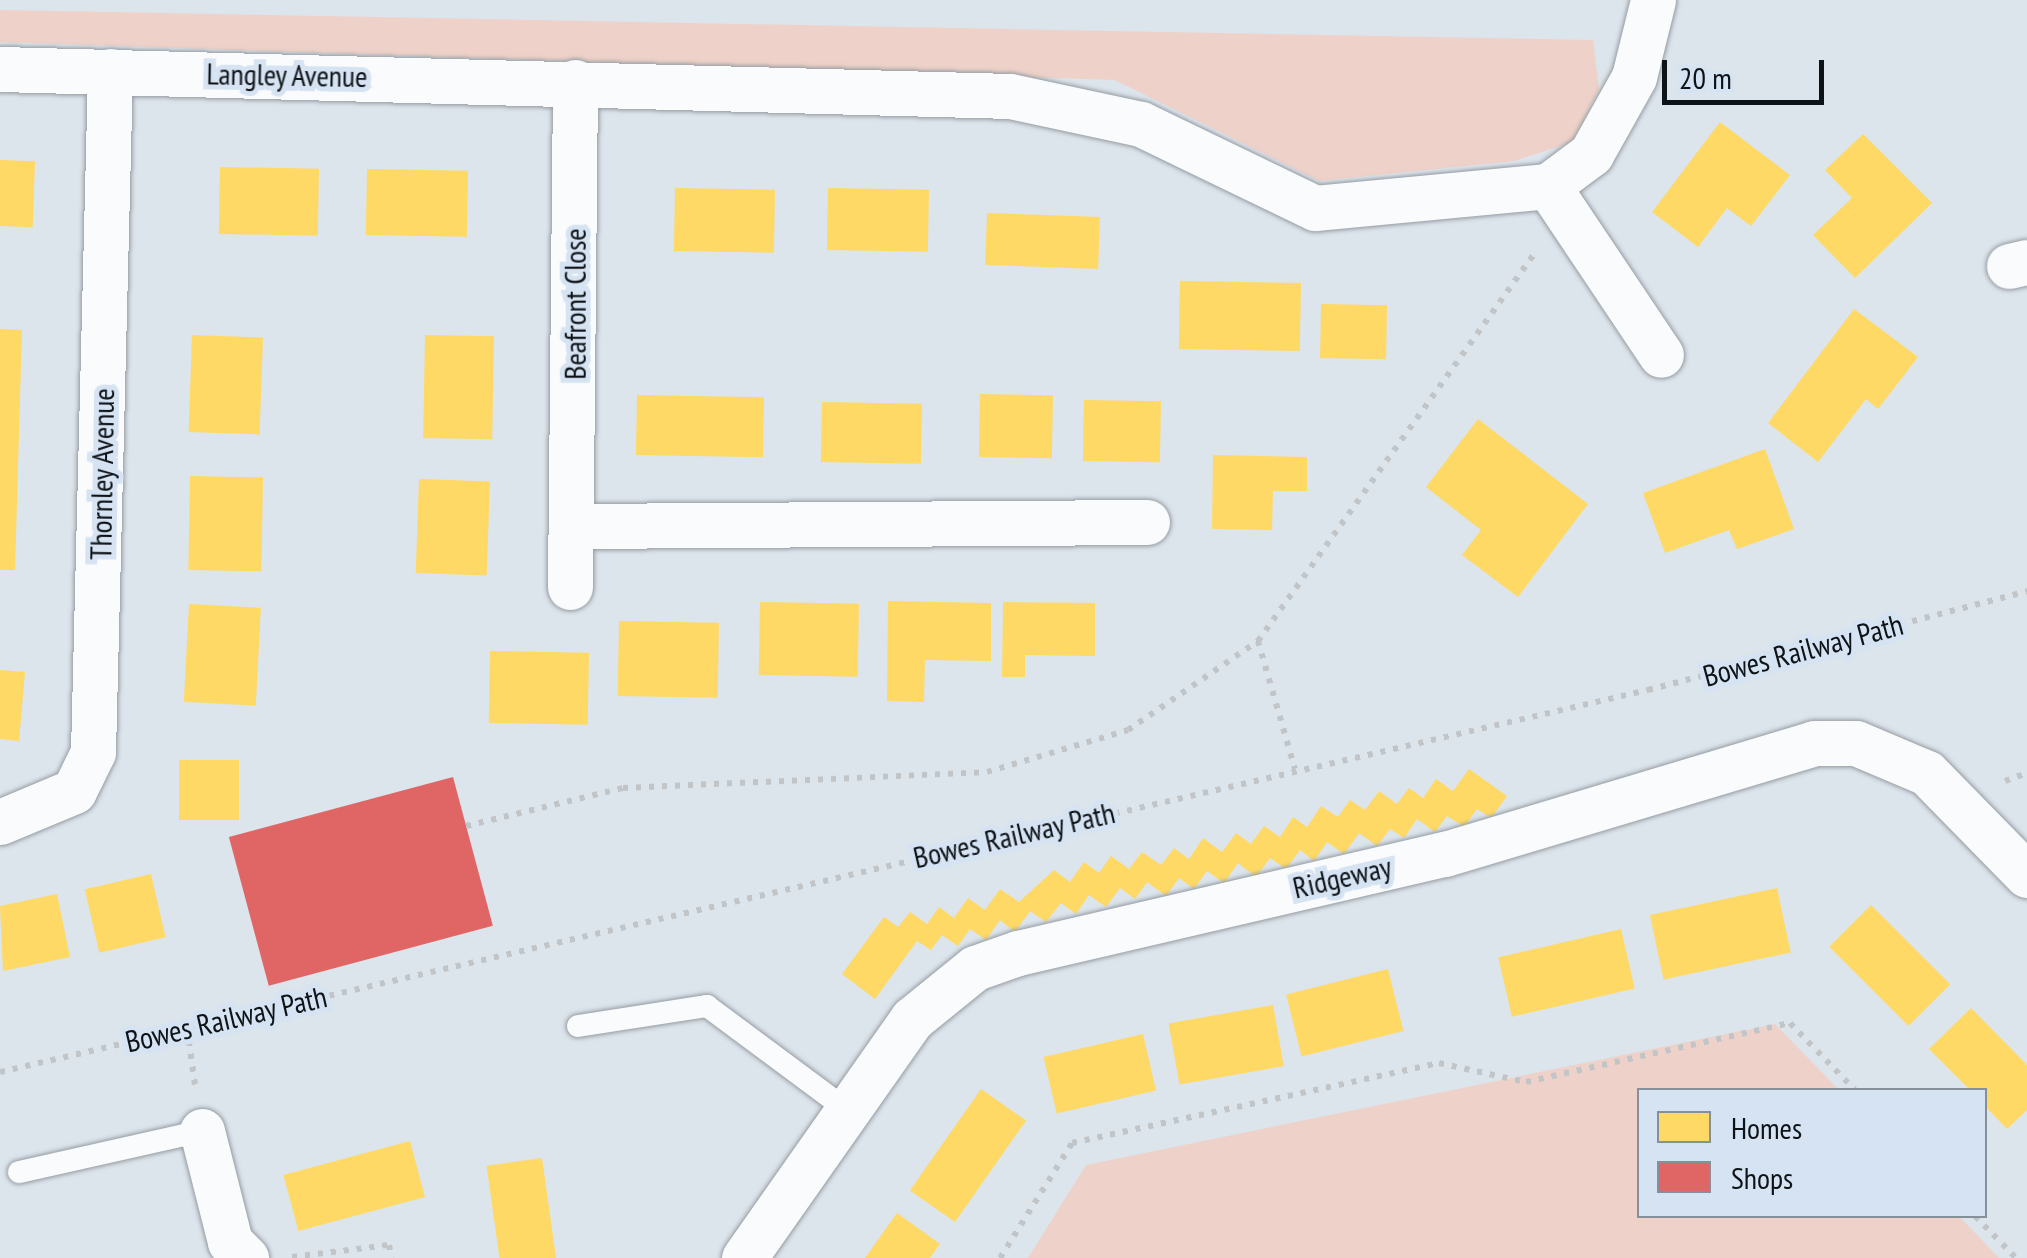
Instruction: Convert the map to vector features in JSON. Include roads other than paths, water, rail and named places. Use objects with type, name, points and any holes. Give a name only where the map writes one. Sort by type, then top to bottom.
[{"type":"street","points":[[1654,0],[1634,77],[1592,154],[1556,200],[1661,355]]},
{"type":"street","name":"Langley Avenue","points":[[0,70],[1010,96],[1140,124],[1315,208],[1556,200]]},
{"type":"street","name":"Thornley Avenue","points":[[0,822],[74,791],[93,752],[110,70]]},
{"type":"street","name":"Beafront Close","points":[[570,586],[574,526],[575,82]]},
{"type":"street","points":[[574,526],[1147,522]]},
{"type":"street","name":"Ridgeway","points":[[744,1258],[843,1108],[925,1006],[975,968],[1445,854],[1814,743],[1856,744],[1926,773],[2027,875]]},
{"type":"street","points":[[202,1131],[230,1242],[246,1258]]},
{"type":"lane","points":[[578,1026],[707,1006],[843,1108]]},
{"type":"lane","points":[[20,1172],[202,1131]]}]
